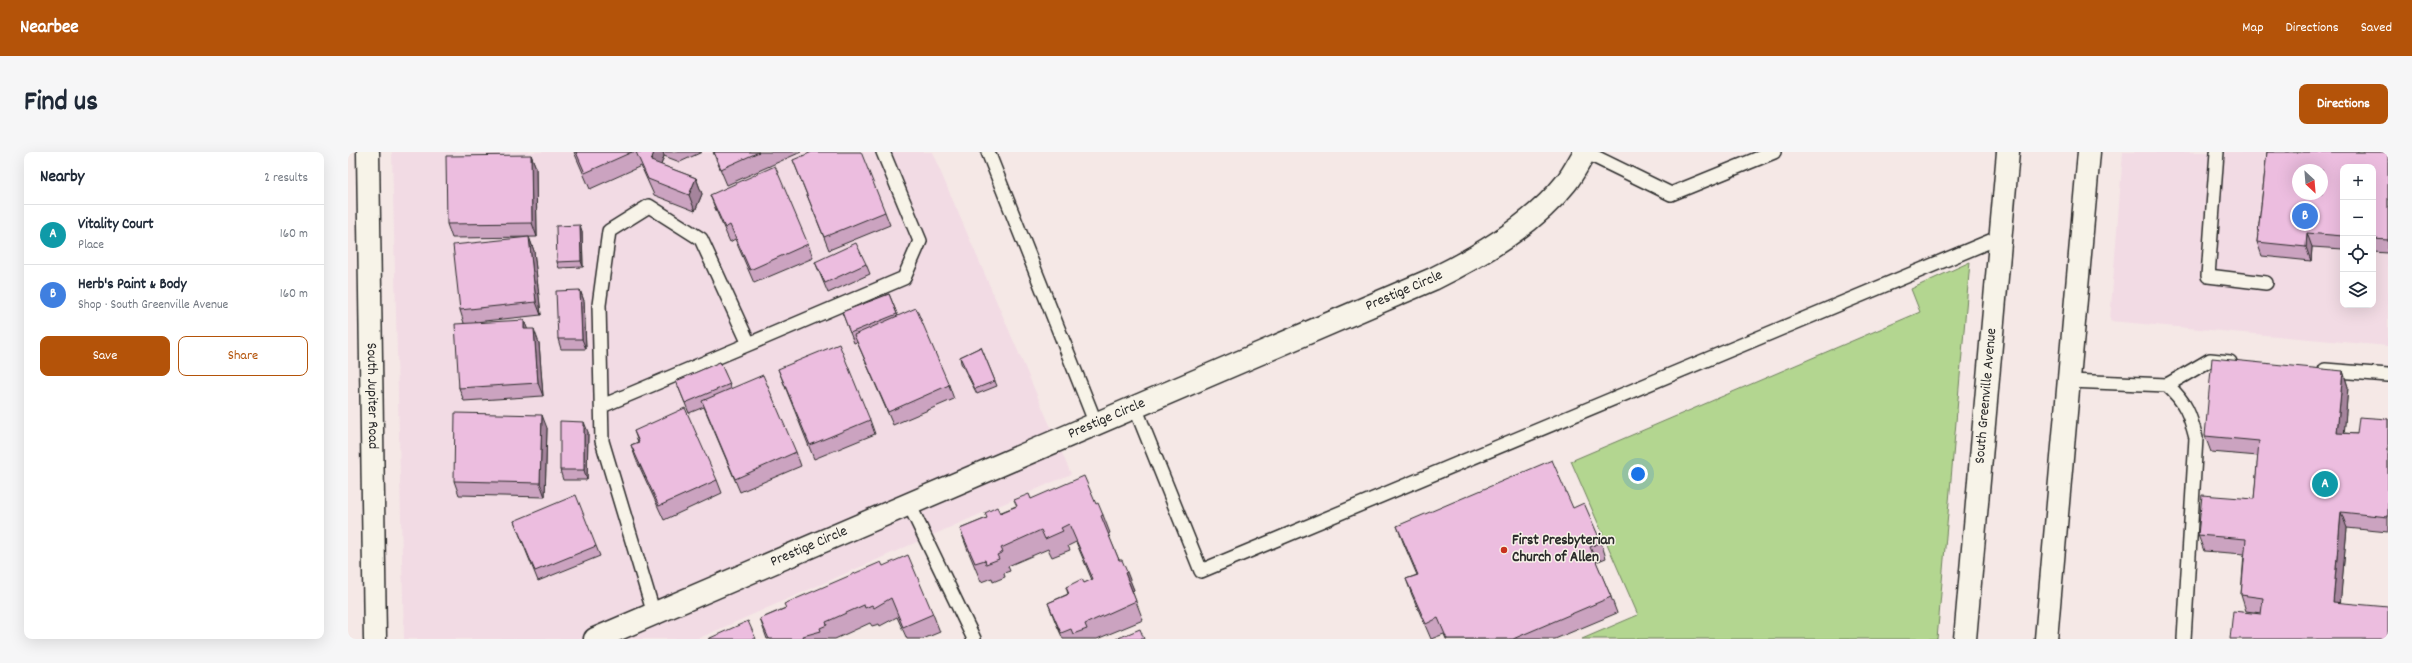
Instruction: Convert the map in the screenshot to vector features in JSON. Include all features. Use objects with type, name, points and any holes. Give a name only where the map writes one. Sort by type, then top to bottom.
[{"type":"street","name":"South Jupiter Road","points":[[368,152],[375,639]]},
{"type":"street","name":"Prestige Circle","points":[[595,639],[1433,279],[1468,262],[1538,212],[1566,183],[1585,152]]},
{"type":"street","name":"South Greenville Avenue","points":[[1965,639],[2008,152]]},
{"type":"street","points":[[2046,639],[2089,152]]},
{"type":"lane","points":[[602,406],[904,278],[920,241],[884,152]]},
{"type":"lane","points":[[988,152],[1096,424]]},
{"type":"lane","points":[[1585,152],[1671,194],[1774,152]]},
{"type":"lane","points":[[2217,152],[2208,276],[2266,283]]},
{"type":"lane","points":[[654,614],[602,441],[599,305],[609,231],[649,206],[701,239],[749,344]]},
{"type":"lane","points":[[1135,407],[1201,571],[2000,237]]},
{"type":"lane","points":[[2069,381],[2167,386],[2210,360],[2241,363]]},
{"type":"lane","points":[[2310,369],[2388,375]]},
{"type":"lane","points":[[2167,386],[2177,394],[2188,410],[2196,438],[2184,639]]},
{"type":"lane","points":[[909,504],[973,639]]},
{"type":"shaded area","points":[[392,152],[932,152],[1071,474],[697,639],[404,639]]},
{"type":"shaded area","points":[[2123,152],[2388,152],[2388,346],[2110,321]]},
{"type":"green space","points":[[1970,262],[1937,639],[1582,639],[1638,615],[1571,461],[1920,312],[1911,289]]},
{"type":"building","points":[[576,152],[632,152],[585,173]]},
{"type":"building","points":[[636,152],[654,152],[651,161],[696,178],[689,195],[648,179]]},
{"type":"building","points":[[714,152],[759,152],[721,169]]},
{"type":"building","points":[[812,152],[861,152],[885,212],[824,237],[793,160]]},
{"type":"building","points":[[2267,152],[2388,152],[2388,240],[2376,239],[2376,164],[2340,164],[2340,236],[2307,233],[2306,247],[2257,242]]},
{"type":"building","points":[[531,155],[532,223],[447,224],[446,156]]},
{"type":"building","points":[[775,166],[808,244],[750,270],[730,225],[725,228],[710,195]]},
{"type":"building","points":[[580,225],[581,261],[557,262],[556,226]]},
{"type":"building","points":[[529,237],[536,302],[460,310],[453,245]]},
{"type":"building","points":[[856,243],[866,264],[825,283],[815,262]]},
{"type":"building","points":[[580,290],[582,339],[558,339],[556,291]]},
{"type":"building","points":[[889,294],[897,314],[850,333],[842,312]]},
{"type":"building","points":[[916,308],[949,385],[888,412],[854,335]]},
{"type":"building","points":[[524,320],[524,329],[534,329],[538,383],[459,388],[455,324]]},
{"type":"building","points":[[839,344],[870,420],[810,445],[778,369]]},
{"type":"building","points":[[981,347],[995,381],[975,389],[960,357]]},
{"type":"building","points":[[2212,358],[2343,371],[2337,433],[2357,434],[2359,417],[2388,419],[2388,517],[2341,512],[2333,602],[2388,607],[2388,639],[2230,639],[2233,611],[2261,614],[2263,598],[2241,595],[2246,539],[2198,535],[2202,495],[2254,499],[2259,441],[2205,436]]},
{"type":"building","points":[[720,362],[730,384],[685,403],[676,381]]},
{"type":"building","points":[[763,375],[796,452],[735,479],[702,401]]},
{"type":"building","points":[[685,408],[717,480],[659,506],[631,445],[639,442],[634,431]]},
{"type":"building","points":[[455,413],[542,415],[540,483],[454,481]]},
{"type":"building","points":[[560,421],[584,422],[584,470],[560,470]]},
{"type":"building","name":"First Presbyterian Church of Allen","points":[[1552,460],[1573,508],[1584,503],[1601,542],[1590,547],[1611,597],[1513,639],[1447,639],[1438,618],[1426,624],[1406,579],[1418,575],[1397,526]]},
{"type":"building","points":[[1084,476],[1096,504],[1098,503],[1103,515],[1101,516],[1119,560],[1122,560],[1127,572],[1125,573],[1136,601],[1085,624],[1087,629],[1073,634],[1071,629],[1061,633],[1048,603],[1069,594],[1066,587],[1082,579],[1084,583],[1093,579],[1069,524],[1061,528],[1063,531],[1045,539],[1041,530],[1001,548],[1003,552],[997,555],[999,559],[986,564],[985,560],[975,563],[960,529],[987,518],[985,513],[997,507],[1000,513],[1017,506],[1014,500],[1029,494],[1031,499]]},
{"type":"building","points":[[576,495],[596,546],[535,571],[514,521]]},
{"type":"building","points":[[908,555],[933,614],[903,627],[891,598],[874,608],[872,605],[865,608],[864,605],[826,622],[827,625],[820,628],[821,631],[803,636],[804,639],[769,639],[760,619],[786,608],[784,604],[881,562],[883,566]]},
{"type":"building","points":[[748,621],[756,639],[708,639]]},
{"type":"building","points":[[1140,629],[1144,639],[1116,639]]},
{"type":"place","name":"Herb's Paint & Body","points":[[2305,216]]},
{"type":"place","name":"Vitality Court","points":[[2325,484]]},
{"type":"place","name":"First Presbyterian Church of Allen","points":[[1504,550]]}]
